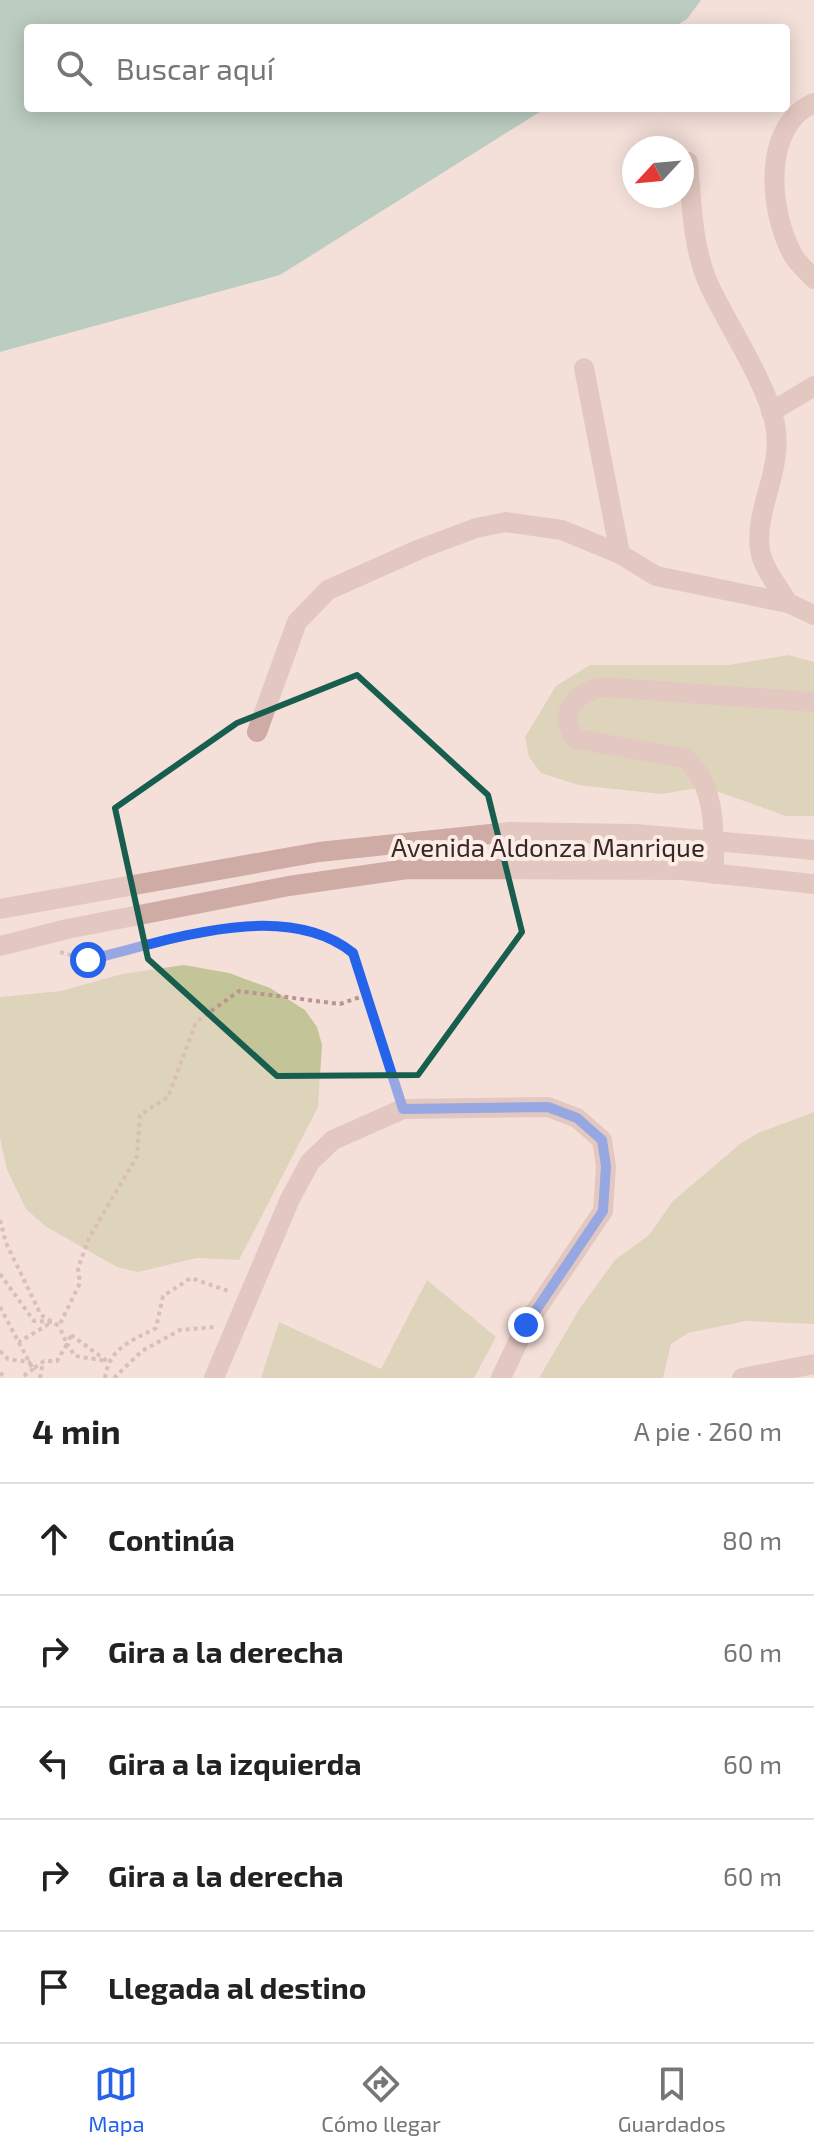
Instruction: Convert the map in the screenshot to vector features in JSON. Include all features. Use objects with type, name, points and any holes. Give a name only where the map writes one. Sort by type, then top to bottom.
[{"type":"street","points":[[814,103],[798,110],[785,126],[776,165],[774,203],[794,257],[814,279]]},
{"type":"street","points":[[692,208],[696,246],[709,286],[738,338],[771,412],[779,456],[760,536],[760,551],[788,603]]},
{"type":"street","points":[[584,368],[620,554]]},
{"type":"street","points":[[771,412],[814,386]]},
{"type":"street","points":[[257,732],[297,622],[328,590],[476,528],[506,522],[562,530],[620,554],[656,576],[788,603],[814,615]]},
{"type":"street","points":[[714,874],[708,790],[698,769],[685,758],[576,739],[567,728],[567,713],[577,698],[602,687],[814,702]]},
{"type":"street","name":"Avenida Aldonza Manrique","points":[[0,909],[319,852],[510,832],[636,834],[814,850]]},
{"type":"street","name":"Avenida Aldonza Manrique","points":[[0,946],[41,935],[289,886],[407,869],[714,874],[814,884]]},
{"type":"street","points":[[214,1378],[310,1162],[333,1140],[403,1109],[548,1107],[577,1118],[602,1140],[606,1166],[603,1211],[526,1325],[501,1378]]},
{"type":"street","points":[[742,1378],[814,1364]]},
{"type":"path","points":[[41,935],[53,950],[88,960],[234,926],[296,928],[335,939],[353,953],[403,1109]]},
{"type":"path","points":[[59,1326],[80,1283],[78,1268],[89,1238],[137,1156],[140,1115],[168,1097],[196,1022],[239,991],[340,1004],[366,995]]},
{"type":"path","points":[[0,1220],[6,1243],[41,1315],[59,1326],[75,1356],[107,1361]]},
{"type":"path","points":[[0,1274],[34,1321],[52,1322]]},
{"type":"path","points":[[105,1378],[107,1361],[120,1346],[156,1328],[163,1296],[191,1278],[249,1297]]},
{"type":"path","points":[[0,1307],[33,1369]]},
{"type":"path","points":[[19,1342],[52,1322]]},
{"type":"path","points":[[114,1378],[142,1351],[180,1330],[237,1325]]},
{"type":"path","points":[[21,1378],[44,1361],[57,1361],[71,1335],[107,1361]]},
{"type":"path","points":[[0,1351],[8,1359],[29,1362]]},
{"type":"path","points":[[40,1378],[44,1361]]},
{"type":"path","points":[[0,1373],[6,1378]]},
{"type":"highlighted area","points":[[357,675],[488,795],[522,932],[418,1075],[277,1076],[148,959],[115,808],[237,723]]},
{"type":"green space","points":[[788,655],[814,662],[814,816],[786,816],[705,787],[661,794],[578,785],[541,773],[529,757],[525,737],[556,686],[590,665],[729,665]]},
{"type":"green space","points":[[184,965],[229,973],[270,988],[305,1010],[317,1027],[322,1045],[318,1107],[239,1260],[197,1258],[138,1272],[117,1267],[45,1226],[26,1209],[7,1170],[0,1138],[0,997],[61,991],[122,974]]},
{"type":"green space","points":[[814,1112],[814,1324],[746,1321],[688,1333],[671,1344],[663,1378],[539,1378],[580,1308],[615,1260],[649,1235],[673,1201],[740,1144],[758,1133]]},
{"type":"green space","points":[[427,1280],[496,1337],[474,1378],[261,1378],[279,1322],[381,1369]]},
{"type":"water","points":[[0,0],[701,0],[679,24],[24,24],[24,112],[540,112],[280,275],[0,352]]},
{"type":"route","points":[[88,960],[234,926],[296,928],[335,939],[353,953],[403,1109],[548,1107],[577,1118],[602,1140],[606,1166],[603,1211],[526,1325]]}]
